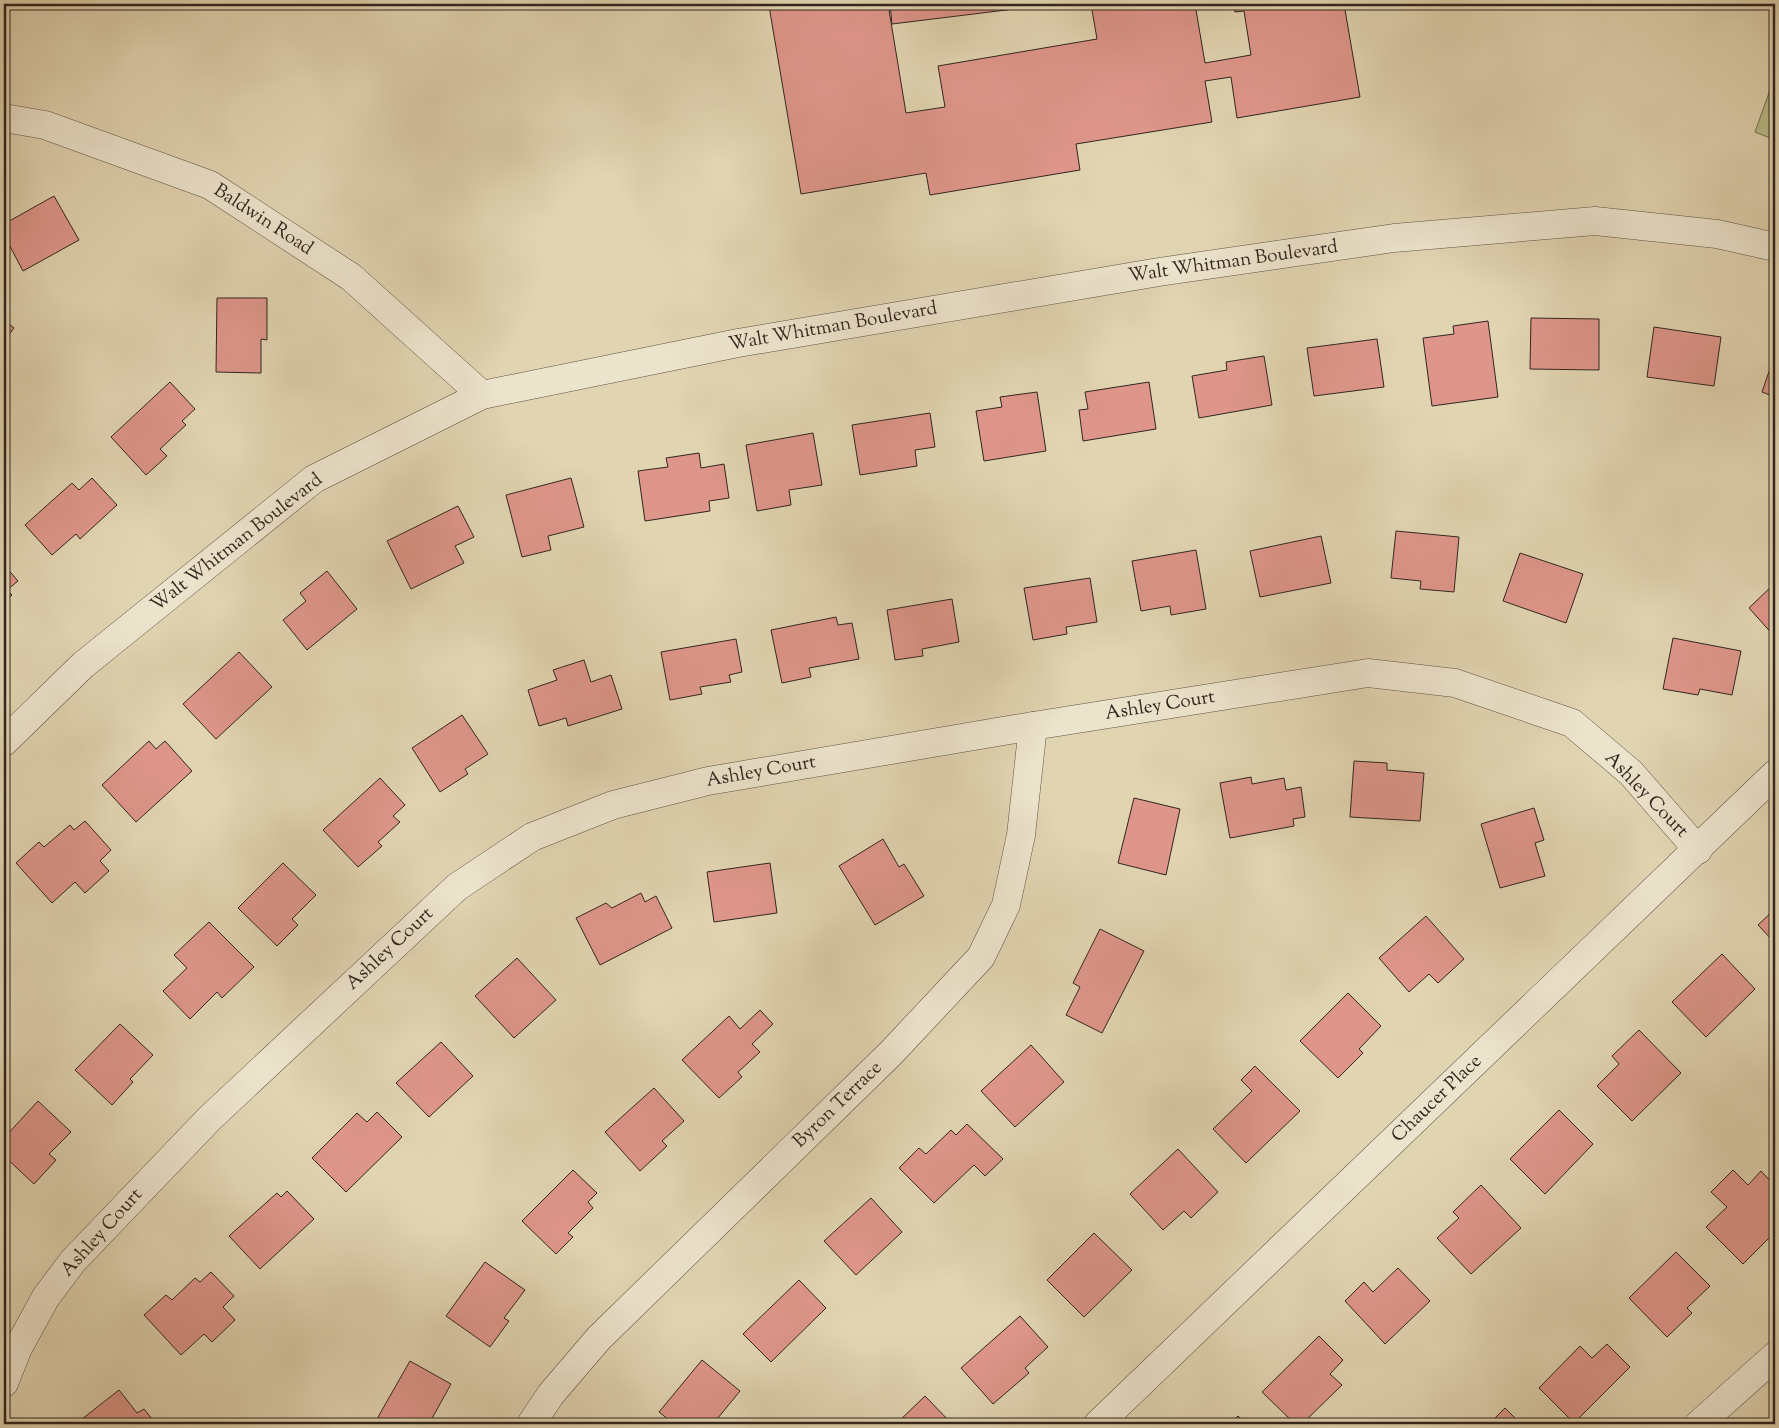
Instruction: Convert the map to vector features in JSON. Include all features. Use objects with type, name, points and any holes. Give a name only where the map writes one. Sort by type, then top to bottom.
[{"type":"street","name":"Baldwin Road","points":[[4,118],[45,125],[210,185],[351,277],[482,396]]},
{"type":"street","name":"Walt Whitman Boulevard","points":[[4,742],[83,665],[314,479],[482,396],[738,343],[1159,272],[1394,238],[1595,221],[1717,234],[1775,247]]},
{"type":"street","name":"Ashley Court","points":[[4,1383],[18,1348],[46,1297],[73,1261],[210,1118],[457,887],[532,838],[613,805],[708,781],[1033,726],[1368,673],[1455,683],[1572,723],[1631,773],[1698,850]]},
{"type":"street","name":"Byron Terrace","points":[[532,1424],[551,1394],[599,1338],[892,1053],[981,958],[1006,905],[1021,835],[1033,726]]},
{"type":"street","name":"Chaucer Place","points":[[1098,1424],[1775,774]]},
{"type":"street","points":[[1699,1424],[1775,1356]]},
{"type":"green space","points":[[1775,76],[1775,140],[1755,132]]},
{"type":"building","points":[[785,4],[888,4],[906,113],[945,107],[938,66],[1097,39],[1091,4],[1195,4],[1205,63],[1251,55],[1244,11],[1235,12],[1234,4],[1344,4],[1360,97],[1237,118],[1231,77],[1205,81],[1212,122],[1076,144],[1080,170],[930,195],[926,173],[801,194],[769,6]]},
{"type":"building","points":[[890,4],[1038,4],[1039,6],[892,24]]},
{"type":"building","points":[[54,196],[79,240],[23,271],[4,235],[4,224]]},
{"type":"building","points":[[217,298],[267,298],[267,340],[261,339],[261,373],[216,372]]},
{"type":"building","points":[[1531,318],[1599,319],[1599,370],[1530,369]]},
{"type":"building","points":[[4,320],[14,328],[4,341]]},
{"type":"building","points":[[1488,321],[1498,397],[1432,406],[1423,338],[1454,334],[1453,326]]},
{"type":"building","points":[[1654,327],[1721,337],[1714,386],[1647,377]]},
{"type":"building","points":[[1377,339],[1384,387],[1314,396],[1307,348]]},
{"type":"building","points":[[1775,354],[1775,397],[1762,392]]},
{"type":"building","points":[[1264,356],[1272,405],[1199,418],[1192,376],[1227,370],[1226,362]]},
{"type":"building","points":[[170,382],[195,409],[182,421],[186,425],[160,449],[167,456],[146,475],[111,437]]},
{"type":"building","points":[[1149,382],[1156,429],[1083,441],[1079,410],[1088,409],[1085,392]]},
{"type":"building","points":[[1037,392],[1046,451],[984,461],[976,411],[1002,407],[1000,397]]},
{"type":"building","points":[[930,413],[935,447],[915,450],[917,466],[860,475],[852,425]]},
{"type":"building","points":[[813,433],[822,485],[789,490],[791,505],[757,511],[746,445]]},
{"type":"building","points":[[699,453],[701,468],[724,464],[729,498],[709,501],[710,511],[645,521],[638,471],[668,467],[666,458]]},
{"type":"building","points":[[92,478],[117,505],[80,539],[76,534],[52,555],[25,525],[72,483],[79,490]]},
{"type":"building","points":[[571,478],[584,527],[548,536],[551,550],[522,557],[506,495]]},
{"type":"building","points":[[458,506],[474,537],[455,546],[464,563],[411,589],[387,541]]},
{"type":"building","points":[[1396,531],[1459,537],[1454,592],[1420,589],[1421,581],[1391,578]]},
{"type":"building","points":[[1321,536],[1331,583],[1260,597],[1250,551]]},
{"type":"building","points":[[1196,550],[1206,609],[1171,615],[1170,606],[1141,611],[1132,561]]},
{"type":"building","points":[[1520,553],[1583,574],[1566,623],[1503,601]]},
{"type":"building","points":[[4,565],[18,581],[7,590],[12,595],[4,602]]},
{"type":"building","points":[[327,571],[357,609],[307,650],[283,620],[306,601],[300,593]]},
{"type":"building","points":[[1090,578],[1097,622],[1066,627],[1067,634],[1033,640],[1024,588]]},
{"type":"building","points":[[1775,583],[1775,637],[1749,608]]},
{"type":"building","points":[[952,599],[959,642],[922,649],[923,656],[895,660],[887,610]]},
{"type":"building","points":[[836,617],[838,625],[852,623],[859,659],[809,668],[811,677],[782,683],[771,630]]},
{"type":"building","points":[[1673,638],[1741,651],[1732,695],[1700,689],[1698,695],[1663,689]]},
{"type":"building","points":[[736,639],[742,672],[729,675],[731,682],[700,687],[702,694],[670,700],[661,652]]},
{"type":"building","points":[[239,652],[272,687],[216,739],[183,704]]},
{"type":"building","points":[[584,660],[591,682],[611,675],[622,709],[568,726],[566,718],[539,726],[528,690],[557,680],[553,670]]},
{"type":"building","points":[[462,715],[488,754],[465,769],[468,774],[440,792],[412,748]]},
{"type":"building","points":[[149,741],[156,749],[165,741],[192,771],[136,822],[102,785]]},
{"type":"building","points":[[1354,761],[1387,763],[1387,770],[1424,773],[1420,821],[1350,817]]},
{"type":"building","points":[[1251,777],[1252,784],[1284,778],[1286,790],[1301,787],[1305,817],[1293,819],[1294,826],[1230,838],[1220,783]]},
{"type":"building","points":[[380,778],[405,805],[393,816],[400,822],[378,842],[382,846],[358,867],[323,830]]},
{"type":"building","points":[[1134,798],[1180,809],[1166,875],[1118,863]]},
{"type":"building","points":[[1534,808],[1544,840],[1535,843],[1545,876],[1500,888],[1481,824]]},
{"type":"building","points":[[85,821],[111,850],[100,861],[109,871],[85,893],[75,882],[52,903],[16,863],[39,842],[44,847],[70,825],[74,830]]},
{"type":"building","points":[[883,839],[899,867],[904,864],[924,896],[875,925],[839,866]]},
{"type":"building","points":[[283,863],[316,895],[292,919],[298,925],[277,946],[238,908]]},
{"type":"building","points":[[770,863],[777,913],[714,922],[707,872]]},
{"type":"building","points":[[641,893],[645,902],[656,896],[672,928],[600,965],[576,918],[606,903],[612,908]]},
{"type":"building","points":[[1775,909],[1775,943],[1758,925]]},
{"type":"building","points":[[1426,916],[1464,959],[1438,983],[1429,974],[1409,992],[1379,958]]},
{"type":"building","points":[[209,922],[254,967],[222,998],[217,992],[190,1019],[163,991],[187,968],[174,955]]},
{"type":"building","points":[[1100,929],[1144,951],[1102,1033],[1066,1015],[1080,987],[1073,983]]},
{"type":"building","points":[[1722,954],[1755,989],[1706,1037],[1672,1002]]},
{"type":"building","points":[[517,958],[556,1000],[514,1038],[475,996]]},
{"type":"building","points":[[1348,993],[1381,1026],[1359,1049],[1363,1053],[1338,1078],[1300,1041]]},
{"type":"building","points":[[760,1010],[773,1024],[752,1044],[760,1052],[738,1072],[742,1077],[719,1098],[682,1060],[729,1016],[740,1029]]},
{"type":"building","points":[[120,1024],[153,1055],[130,1079],[133,1082],[112,1105],[75,1070]]},
{"type":"building","points":[[1639,1030],[1681,1073],[1632,1121],[1597,1086],[1619,1064],[1612,1056]]},
{"type":"building","points":[[441,1042],[473,1076],[429,1117],[396,1083]]},
{"type":"building","points":[[1031,1045],[1064,1082],[1015,1127],[981,1091]]},
{"type":"building","points":[[1255,1066],[1300,1111],[1246,1163],[1213,1129],[1252,1091],[1241,1080]]},
{"type":"building","points":[[654,1088],[684,1121],[662,1141],[667,1146],[640,1171],[605,1132]]},
{"type":"building","points":[[38,1101],[71,1132],[49,1154],[56,1160],[34,1184],[4,1156],[4,1138]]},
{"type":"building","points":[[1559,1110],[1593,1144],[1545,1194],[1510,1159]]},
{"type":"building","points":[[377,1112],[402,1137],[346,1192],[312,1158],[357,1113],[367,1122]]},
{"type":"building","points":[[967,1124],[1003,1159],[985,1176],[974,1165],[934,1203],[899,1168],[919,1148],[926,1154],[951,1130],[956,1135]]},
{"type":"building","points":[[1178,1149],[1218,1192],[1191,1218],[1184,1211],[1163,1230],[1130,1194]]},
{"type":"building","points":[[573,1170],[597,1193],[588,1202],[593,1208],[568,1233],[573,1237],[556,1254],[522,1221]]},
{"type":"building","points":[[1733,1170],[1748,1185],[1761,1171],[1775,1186],[1775,1232],[1743,1264],[1706,1227],[1727,1207],[1711,1192]]},
{"type":"building","points":[[1481,1185],[1521,1228],[1471,1274],[1437,1238],[1459,1218],[1453,1212]]},
{"type":"building","points":[[287,1191],[314,1219],[260,1269],[229,1236],[277,1193],[281,1197]]},
{"type":"building","points":[[871,1198],[902,1232],[856,1275],[824,1241]]},
{"type":"building","points":[[1094,1233],[1132,1270],[1084,1317],[1047,1280]]},
{"type":"building","points":[[1676,1252],[1710,1286],[1687,1308],[1692,1313],[1667,1337],[1629,1298]]},
{"type":"building","points":[[485,1262],[525,1290],[504,1318],[509,1321],[490,1347],[446,1316]]},
{"type":"building","points":[[1398,1268],[1430,1301],[1385,1344],[1345,1301],[1364,1282],[1373,1292]]},
{"type":"building","points":[[211,1272],[234,1296],[223,1307],[235,1320],[212,1342],[204,1334],[181,1355],[144,1315],[166,1295],[172,1300],[195,1278],[200,1282]]},
{"type":"building","points":[[799,1280],[826,1308],[771,1362],[743,1334]]},
{"type":"building","points":[[1020,1316],[1048,1347],[1025,1368],[1029,1373],[993,1404],[961,1368]]},
{"type":"building","points":[[1319,1336],[1343,1360],[1330,1374],[1342,1385],[1302,1424],[1295,1424],[1262,1392]]},
{"type":"building","points":[[1607,1344],[1630,1367],[1574,1423],[1539,1388],[1580,1346],[1592,1358]]},
{"type":"building","points":[[702,1360],[740,1391],[713,1424],[674,1424],[659,1412]]},
{"type":"building","points":[[410,1361],[451,1384],[429,1424],[390,1424],[378,1417]]},
{"type":"building","points":[[119,1390],[137,1413],[144,1409],[156,1424],[77,1423]]},
{"type":"building","points":[[925,1396],[952,1424],[896,1424]]},
{"type":"building","points":[[1505,1408],[1521,1424],[1489,1424]]},
{"type":"building","points":[[1238,1416],[1247,1424],[1229,1424]]}]
